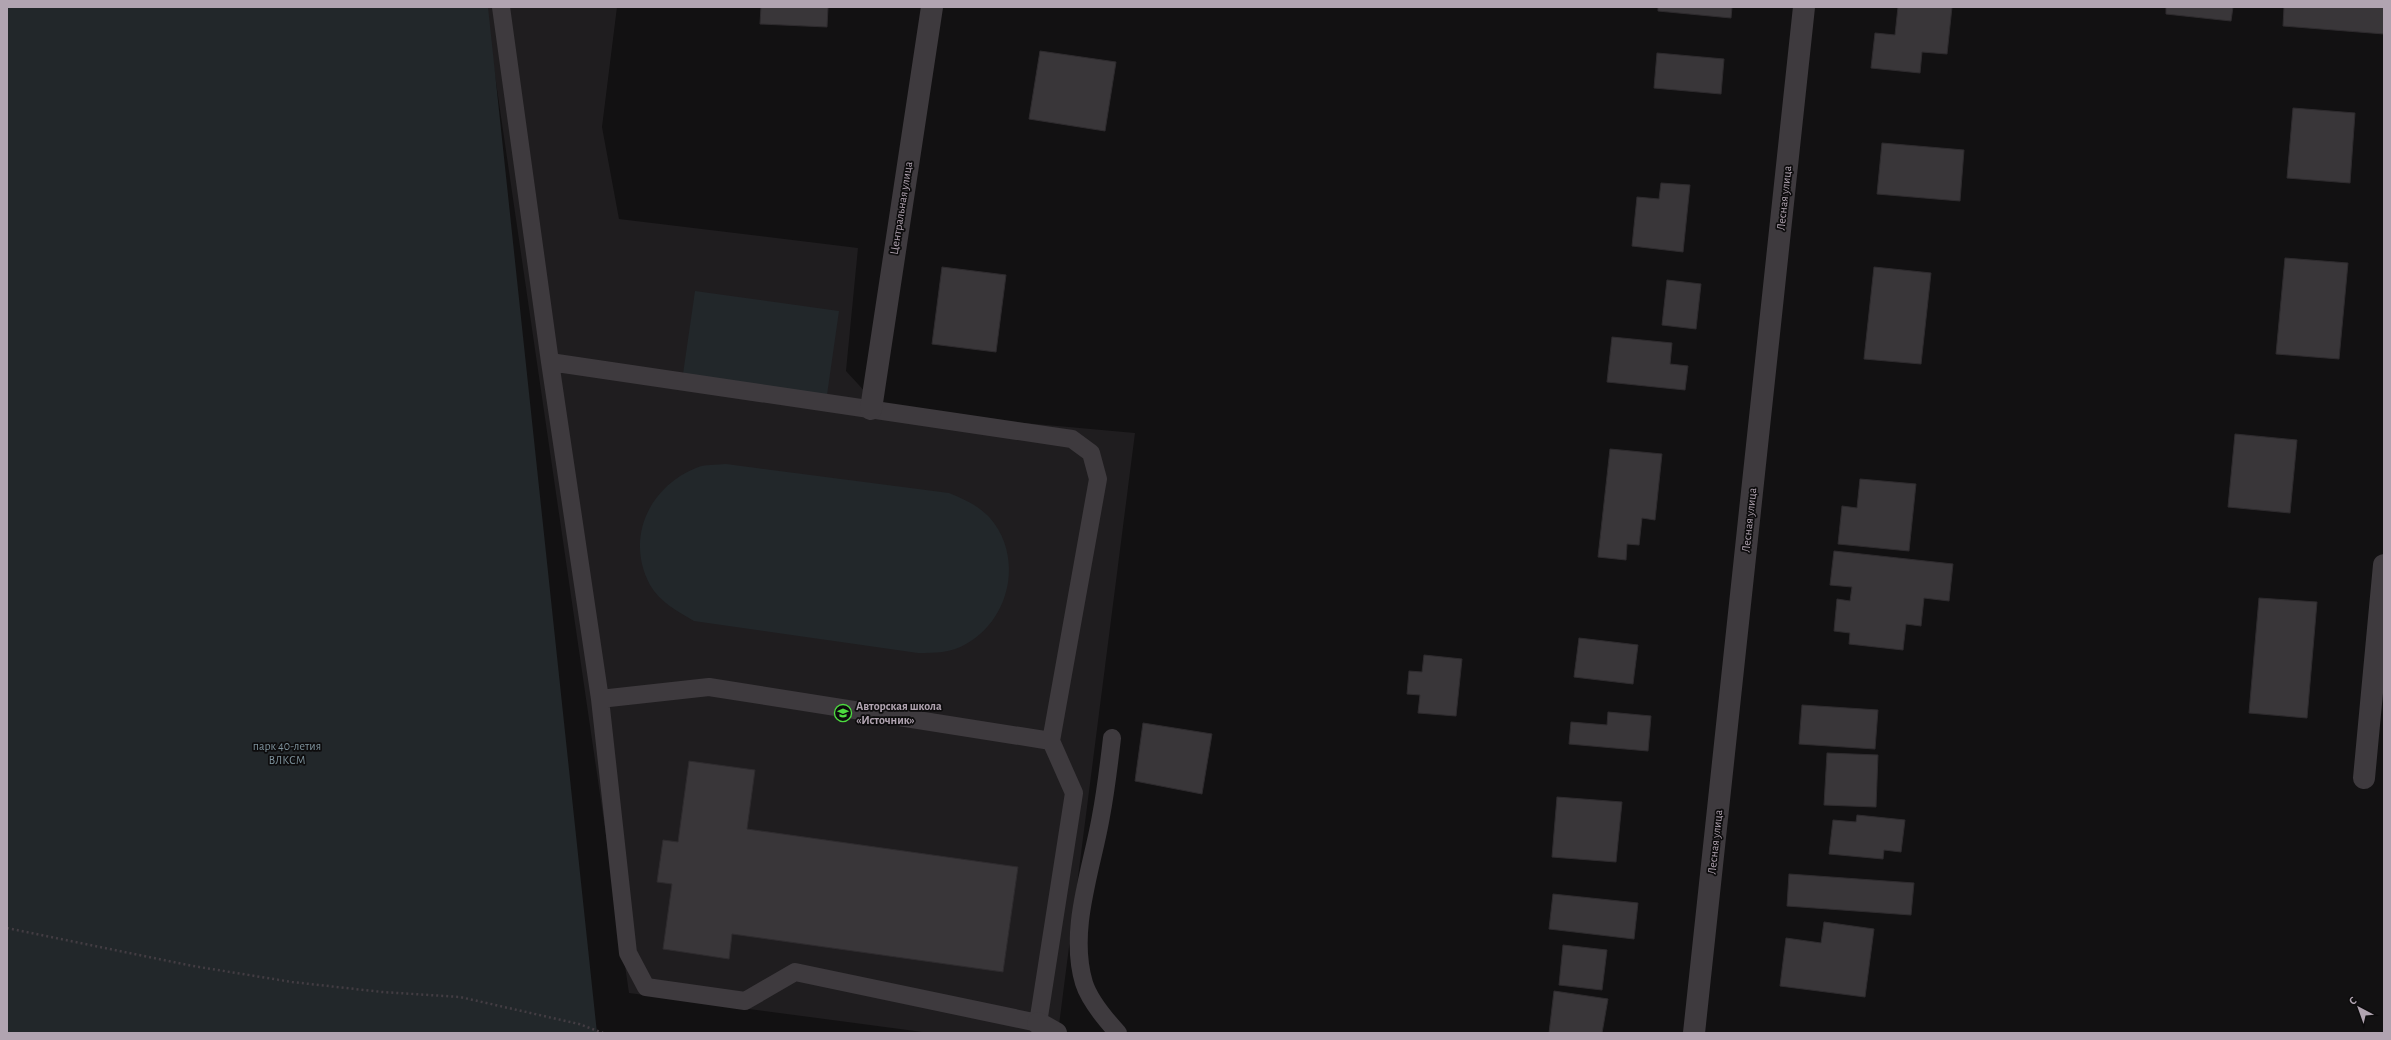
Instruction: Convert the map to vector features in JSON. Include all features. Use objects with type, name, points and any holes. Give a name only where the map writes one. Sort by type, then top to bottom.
[{"type":"street","name":"Центральная улица","points":[[871,409],[932,7]]},
{"type":"street","name":"Лесная улица","points":[[1694,1033],[1804,7]]},
{"type":"street","points":[[2364,778],[2384,565]]},
{"type":"lane","points":[[501,7],[550,362],[600,699],[628,953],[646,987],[745,1001],[795,972],[1047,1028],[1074,793],[1051,741],[1098,479],[1091,453],[1072,439],[550,362]]},
{"type":"lane","points":[[600,699],[709,687],[1051,741]]},
{"type":"lane","points":[[1112,738],[1102,814],[1079,936],[1079,959],[1084,985],[1106,1020],[1118,1033]]},
{"type":"path","points":[[7,928],[178,963],[292,982],[382,992],[460,997],[579,1024],[603,1033]]},
{"type":"shaded area","name":"Авторская школа «Источник»","points":[[485,7],[617,7],[602,127],[619,219],[858,248],[846,371],[882,410],[1135,433],[1058,1033],[930,1033],[629,993]]},
{"type":"green space","name":"парк 40-летия ВЛКСМ","points":[[7,7],[488,7],[597,1033],[7,1033]]},
{"type":"green space","points":[[695,291],[839,311],[827,395],[683,374]]},
{"type":"green space","points":[[726,464],[949,493],[966,500],[990,518],[1001,534],[1007,551],[1009,569],[1007,587],[1002,604],[993,620],[981,633],[960,647],[937,653],[918,653],[694,621],[675,610],[664,601],[650,585],[643,567],[640,550],[641,532],[646,516],[654,501],[665,488],[680,477],[699,467]]},
{"type":"building","points":[[761,7],[828,7],[827,27],[760,24]]},
{"type":"building","points":[[1658,7],[1732,7],[1731,18],[1658,11]]},
{"type":"building","points":[[1898,7],[1952,7],[1947,54],[1922,52],[1920,73],[1871,68],[1875,33],[1895,35]]},
{"type":"building","points":[[2166,7],[2233,7],[2231,21],[2166,14]]},
{"type":"building","points":[[2284,7],[2384,7],[2384,34],[2283,26]]},
{"type":"building","points":[[1040,51],[1116,62],[1105,131],[1029,119]]},
{"type":"building","points":[[1657,53],[1724,59],[1721,94],[1654,88]]},
{"type":"building","points":[[2293,108],[2355,113],[2350,183],[2287,178]]},
{"type":"building","points":[[1882,143],[1964,150],[1960,201],[1877,194]]},
{"type":"building","points":[[1661,183],[1690,185],[1683,252],[1632,246],[1637,197],[1659,199]]},
{"type":"building","points":[[2285,258],[2348,263],[2339,359],[2276,354]]},
{"type":"building","points":[[942,267],[1006,275],[996,352],[932,344]]},
{"type":"building","points":[[1874,267],[1931,273],[1921,364],[1864,359]]},
{"type":"building","points":[[1667,280],[1701,284],[1696,329],[1662,325]]},
{"type":"building","points":[[1612,337],[1672,343],[1670,364],[1688,366],[1685,390],[1607,382]]},
{"type":"building","points":[[2235,434],[2297,440],[2290,513],[2228,507]]},
{"type":"building","points":[[1610,449],[1662,454],[1655,520],[1642,518],[1639,545],[1627,544],[1626,560],[1598,557]]},
{"type":"building","points":[[1860,479],[1916,484],[1909,551],[1838,544],[1842,506],[1857,508]]},
{"type":"building","points":[[1834,551],[1953,564],[1949,601],[1924,598],[1921,626],[1906,624],[1903,650],[1849,644],[1850,633],[1834,631],[1837,599],[1850,601],[1852,587],[1830,585]]},
{"type":"building","points":[[2259,598],[2317,602],[2307,718],[2249,713]]},
{"type":"building","points":[[1579,638],[1638,645],[1633,684],[1574,677]]},
{"type":"building","points":[[1424,655],[1462,659],[1456,716],[1418,713],[1420,695],[1407,694],[1409,671],[1422,672]]},
{"type":"building","points":[[1802,705],[1878,710],[1875,749],[1799,744]]},
{"type":"building","points":[[1608,712],[1651,716],[1648,751],[1569,744],[1571,722],[1607,725]]},
{"type":"building","points":[[1143,723],[1212,734],[1202,794],[1135,781]]},
{"type":"building","points":[[1827,753],[1878,755],[1876,807],[1824,805]]},
{"type":"building","points":[[689,761],[755,770],[747,829],[1018,867],[1003,972],[732,934],[729,959],[663,949],[672,884],[657,882],[663,840],[678,842]]},
{"type":"building","points":[[1557,797],[1622,802],[1616,862],[1552,857]]},
{"type":"building","points":[[1857,815],[1905,820],[1901,852],[1884,850],[1883,859],[1829,854],[1833,820],[1856,822]]},
{"type":"building","points":[[1789,874],[1914,883],[1911,915],[1787,906]]},
{"type":"building","points":[[1553,894],[1638,903],[1634,939],[1549,929]]},
{"type":"building","points":[[1824,922],[1874,929],[1865,997],[1780,986],[1786,938],[1821,943]]},
{"type":"building","points":[[1563,945],[1607,950],[1602,990],[1559,985]]},
{"type":"building","points":[[1554,991],[1608,999],[1602,1033],[1549,1033]]},
{"type":"place","name":"Авторская школа «Источник»","points":[[843,713]]}]
